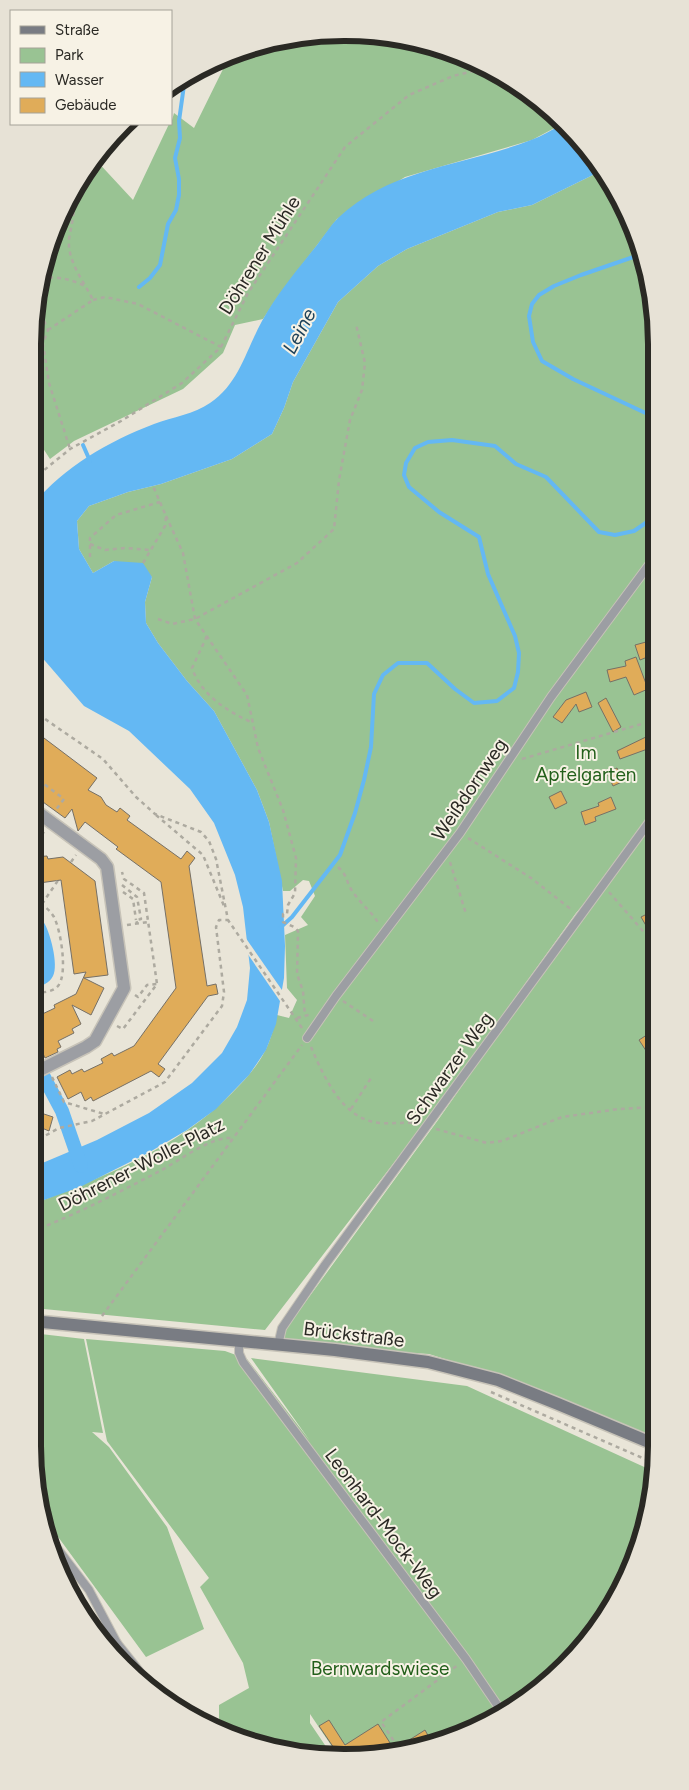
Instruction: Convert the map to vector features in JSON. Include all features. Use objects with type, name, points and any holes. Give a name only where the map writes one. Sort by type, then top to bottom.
[{"type":"street","points":[[41,814],[101,859],[107,867],[124,988],[95,1041],[41,1071]]},
{"type":"street","name":"Brückstraße","points":[[41,1322],[101,1328],[239,1347],[278,1345],[406,1359],[474,1373],[524,1390],[648,1443]]},
{"type":"lane","name":"Weißdornweg","points":[[307,1038],[382,934],[447,851],[551,697],[648,566]]},
{"type":"lane","name":"Schwarzer Weg","points":[[278,1345],[282,1328],[325,1265],[648,823]]},
{"type":"lane","points":[[232,1359],[239,1347]]},
{"type":"lane","name":"Leonhard-Mock-Weg","points":[[239,1347],[243,1362],[466,1659],[498,1707]]},
{"type":"lane","points":[[61,1553],[89,1590],[117,1643],[132,1661]]},
{"type":"path","name":"Döhrener Mühle","points":[[41,473],[70,449],[122,421],[182,383],[222,347],[248,293],[345,147],[409,95],[453,76],[475,71]]},
{"type":"path","points":[[75,207],[69,241],[71,260],[94,300]]},
{"type":"path","points":[[49,277],[69,279],[86,287]]},
{"type":"path","points":[[70,449],[49,383],[43,344],[48,330],[94,300],[105,298],[138,304],[222,347]]},
{"type":"path","points":[[43,317],[48,330]]},
{"type":"path","points":[[158,619],[172,624],[195,619],[297,563],[334,529],[339,480],[350,420],[362,390],[364,364],[356,324]]},
{"type":"path","points":[[153,486],[183,553],[195,619],[247,696],[258,748],[283,810],[296,858],[295,893],[288,904],[287,914],[283,914],[283,922],[294,927],[298,932],[296,974],[303,991],[304,1016]]},
{"type":"path","points":[[90,557],[90,538],[116,515],[160,502]]},
{"type":"path","points":[[143,563],[164,526],[166,516]]},
{"type":"path","points":[[90,544],[106,550],[125,548],[150,550]]},
{"type":"path","points":[[207,636],[192,668],[199,684],[218,704],[233,714],[253,723]]},
{"type":"path","points":[[41,716],[103,759],[136,797],[203,855],[226,911]]},
{"type":"path","points":[[506,764],[648,722]]},
{"type":"path","points":[[41,782],[64,799],[49,820]]},
{"type":"path","points":[[155,814],[201,832],[209,841],[216,859],[228,920],[292,1012],[307,1038],[325,1077],[339,1100],[362,1118],[380,1123],[405,1122],[427,1126],[486,1143],[502,1141],[562,1117],[619,1109],[648,1107]]},
{"type":"path","points":[[460,833],[531,878],[580,916]]},
{"type":"path","points":[[447,851],[466,914]]},
{"type":"path","points":[[120,865],[124,880],[122,886],[137,897],[141,919],[137,921]]},
{"type":"path","points":[[338,867],[347,874],[349,887],[378,922],[382,934]]},
{"type":"path","points":[[41,993],[56,988],[63,977],[61,945],[56,924],[53,916],[42,904],[58,879]]},
{"type":"path","points":[[118,1026],[123,1030],[156,984],[144,893],[124,880]]},
{"type":"path","points":[[602,885],[648,937]]},
{"type":"path","points":[[111,892],[122,891],[133,899],[137,921]]},
{"type":"path","points":[[41,1137],[59,1128],[92,1121],[165,1082],[222,1006],[224,992],[216,927],[219,920],[228,920]]},
{"type":"path","points":[[116,926],[137,921],[148,922]]},
{"type":"path","points":[[138,997],[148,985],[156,984]]},
{"type":"path","points":[[336,996],[373,1021]]},
{"type":"path","name":"Döhrener-Wolle-Platz","points":[[41,1227],[116,1194],[198,1149],[226,1137],[232,1138],[307,1038]]},
{"type":"path","points":[[47,1068],[64,1102],[106,1114]]},
{"type":"path","points":[[351,1109],[371,1078]]},
{"type":"path","points":[[101,1328],[103,1313],[232,1138]]},
{"type":"path","points":[[505,1399],[647,1460]]},
{"type":"path","points":[[396,1744],[381,1722],[466,1659]]},
{"type":"green space","points":[[344,41],[404,47],[461,64],[513,92],[556,127],[532,140],[405,177],[337,219],[263,319],[235,325],[223,353],[183,389],[74,441],[50,459],[41,445],[42,325],[47,285],[64,228],[82,193],[100,165],[133,200],[169,125],[172,125],[174,113],[194,128],[225,66],[247,57],[285,47]]},
{"type":"green space","name":"Im Apfelgarten","points":[[595,174],[616,210],[632,247],[642,285],[647,325],[648,1436],[536,1388],[429,1354],[282,1345],[285,1330],[438,1120],[601,888],[599,886],[576,913],[430,1116],[265,1330],[41,1309],[41,1201],[112,1172],[164,1145],[188,1130],[211,1112],[242,1083],[262,1057],[271,1038],[277,1015],[289,1018],[297,1000],[287,988],[285,935],[308,925],[301,917],[315,896],[309,881],[303,880],[290,891],[283,891],[269,822],[257,790],[214,711],[187,681],[158,643],[146,623],[145,602],[152,577],[114,561],[93,573],[79,549],[77,521],[89,506],[128,492],[161,484],[232,459],[272,434],[293,382],[338,302],[378,266],[407,249],[498,212],[532,205]]},
{"type":"green space","points":[[41,1334],[84,1339],[103,1433],[92,1432],[109,1447],[167,1527],[204,1629],[146,1657],[54,1531],[47,1505],[42,1465]]},
{"type":"green space","name":"Bernwardswiese","points":[[86,1339],[225,1351],[247,1359],[310,1441],[251,1358],[467,1386],[647,1468],[642,1505],[625,1562],[597,1614],[559,1660],[513,1698],[461,1726],[404,1743],[344,1749],[333,1748],[310,1714],[310,1723],[327,1748],[285,1743],[247,1733],[218,1721],[219,1705],[249,1688],[243,1663],[200,1587],[209,1578],[107,1441]]},
{"type":"water","name":"Leine","points":[[556,127],[595,174],[532,205],[498,212],[407,249],[378,266],[338,302],[293,382],[272,434],[232,459],[161,484],[128,492],[89,506],[77,521],[79,549],[93,573],[114,561],[143,563],[152,577],[145,602],[146,623],[158,643],[187,681],[214,711],[257,790],[269,822],[282,881],[285,946],[284,978],[276,1024],[266,1050],[249,1075],[216,1109],[187,1130],[148,1153],[80,1187],[41,1201],[41,1164],[97,1140],[149,1113],[192,1083],[222,1053],[237,1027],[247,1000],[250,968],[243,907],[235,875],[214,823],[190,789],[129,731],[84,706],[41,656],[41,495],[73,467],[104,447],[154,424],[197,410],[220,395],[241,366],[262,321],[281,292],[335,221],[359,201],[405,178],[506,149],[539,137]]},
{"type":"water","points":[[41,919],[46,926],[51,940],[55,964],[53,976],[47,983],[42,985]]},
{"type":"pier","points":[[245,937],[284,993],[282,1004],[247,953]]},
{"type":"building","points":[[646,642],[648,657],[640,660],[635,645]]},
{"type":"building","points":[[636,657],[648,689],[634,695],[626,677],[610,682],[607,670],[626,666],[625,661]]},
{"type":"building","points":[[586,692],[592,707],[579,712],[576,704],[562,723],[553,717],[566,700]]},
{"type":"building","points":[[606,698],[621,727],[613,732],[598,703]]},
{"type":"building","points":[[41,736],[97,778],[88,790],[101,797],[106,805],[117,812],[120,808],[130,816],[127,820],[181,859],[187,851],[195,858],[189,866],[207,986],[216,984],[218,994],[208,996],[158,1064],[165,1069],[159,1077],[151,1071],[93,1101],[91,1097],[85,1101],[81,1092],[68,1099],[57,1077],[70,1070],[72,1074],[82,1069],[84,1072],[103,1063],[101,1059],[112,1053],[114,1056],[134,1046],[176,988],[161,882],[116,849],[118,847],[85,822],[78,831],[72,809],[65,818],[41,801]]},
{"type":"building","points":[[648,736],[648,749],[620,759],[617,751]]},
{"type":"building","points":[[617,768],[624,781],[613,786],[607,773]]},
{"type":"building","points":[[561,791],[567,803],[555,809],[549,797]]},
{"type":"building","points":[[611,797],[616,809],[595,817],[596,821],[585,825],[581,812],[599,806],[598,803]]},
{"type":"building","points":[[41,856],[47,856],[48,859],[63,857],[95,881],[108,975],[84,978],[104,988],[91,1015],[72,1005],[81,1024],[72,1029],[74,1033],[58,1041],[61,1047],[57,1049],[58,1052],[45,1058],[41,1049],[41,1015],[55,1008],[54,1005],[76,994],[86,972],[74,974],[61,880],[41,883]]},
{"type":"building","points":[[648,914],[648,929],[641,917]]},
{"type":"building","points":[[648,1034],[648,1054],[639,1040]]},
{"type":"building","points":[[41,1113],[53,1117],[49,1131],[41,1128]]},
{"type":"building","points":[[329,1720],[345,1745],[378,1724],[391,1745],[334,1748],[319,1726]]},
{"type":"building","points":[[425,1730],[429,1737],[423,1738],[405,1743]]},
{"type":"waterway","points":[[139,287],[150,278],[160,265],[168,224],[176,210],[179,195],[179,179],[175,158],[180,138],[179,121],[184,87]]},
{"type":"waterway","points":[[635,257],[554,286],[539,295],[532,304],[529,316],[533,342],[542,361],[573,379],[648,414]]},
{"type":"waterway","points":[[281,927],[292,917],[340,855],[364,780],[371,747],[374,694],[383,675],[398,663],[427,663],[455,689],[474,703],[497,701],[514,688],[518,672],[519,653],[515,636],[488,574],[479,537],[439,512],[409,487],[404,475],[406,463],[415,448],[428,442],[452,440],[495,446],[516,464],[546,477],[599,532],[615,535],[634,531],[648,521]]},
{"type":"waterway","points":[[83,445],[90,461]]},
{"type":"waterway","points":[[41,1072],[62,1111],[81,1166]]}]
